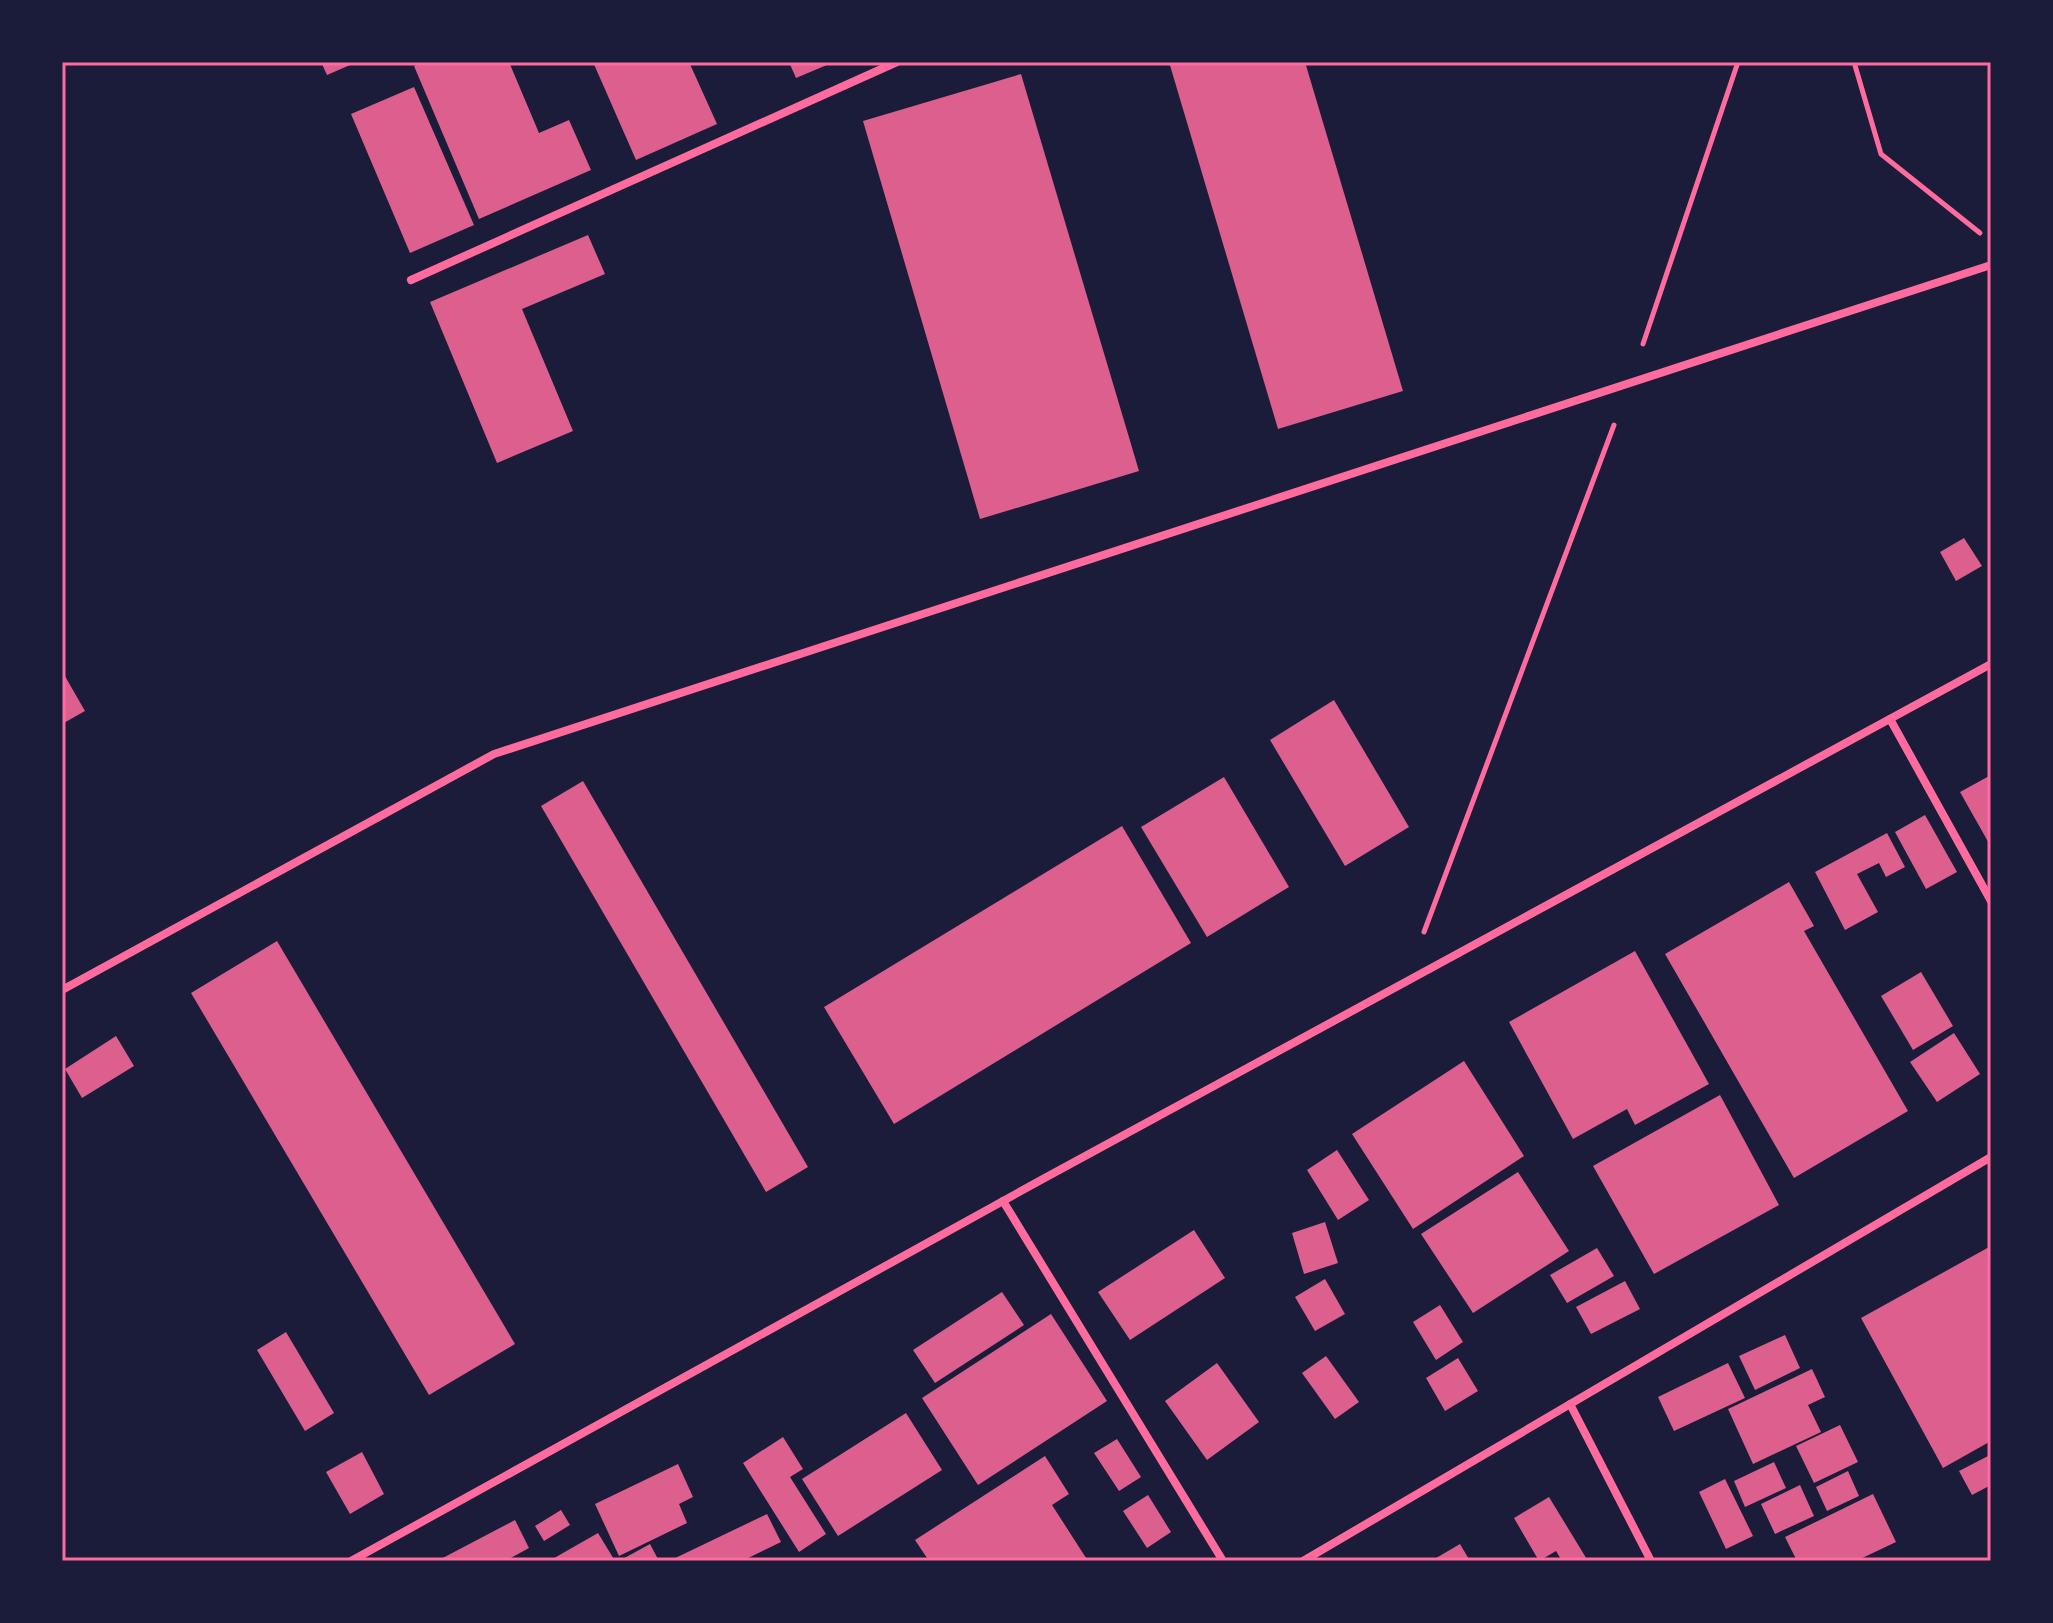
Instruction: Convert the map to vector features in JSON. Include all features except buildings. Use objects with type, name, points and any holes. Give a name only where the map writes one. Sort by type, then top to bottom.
[{"type":"street","points":[[411,280],[897,62]]},
{"type":"street","points":[[62,990],[494,754],[1991,265]]},
{"type":"street","points":[[351,1561],[1003,1201],[1991,664]]},
{"type":"street","points":[[1890,719],[1991,901]]},
{"type":"street","points":[[1303,1561],[1991,1157]]},
{"type":"street","points":[[1003,1201],[1223,1561]]},
{"type":"street","points":[[1570,1404],[1651,1561]]},
{"type":"path","points":[[1405,982],[1630,382],[1738,62]]},
{"type":"path","points":[[1854,62],[1881,154],[1991,241]]}]
